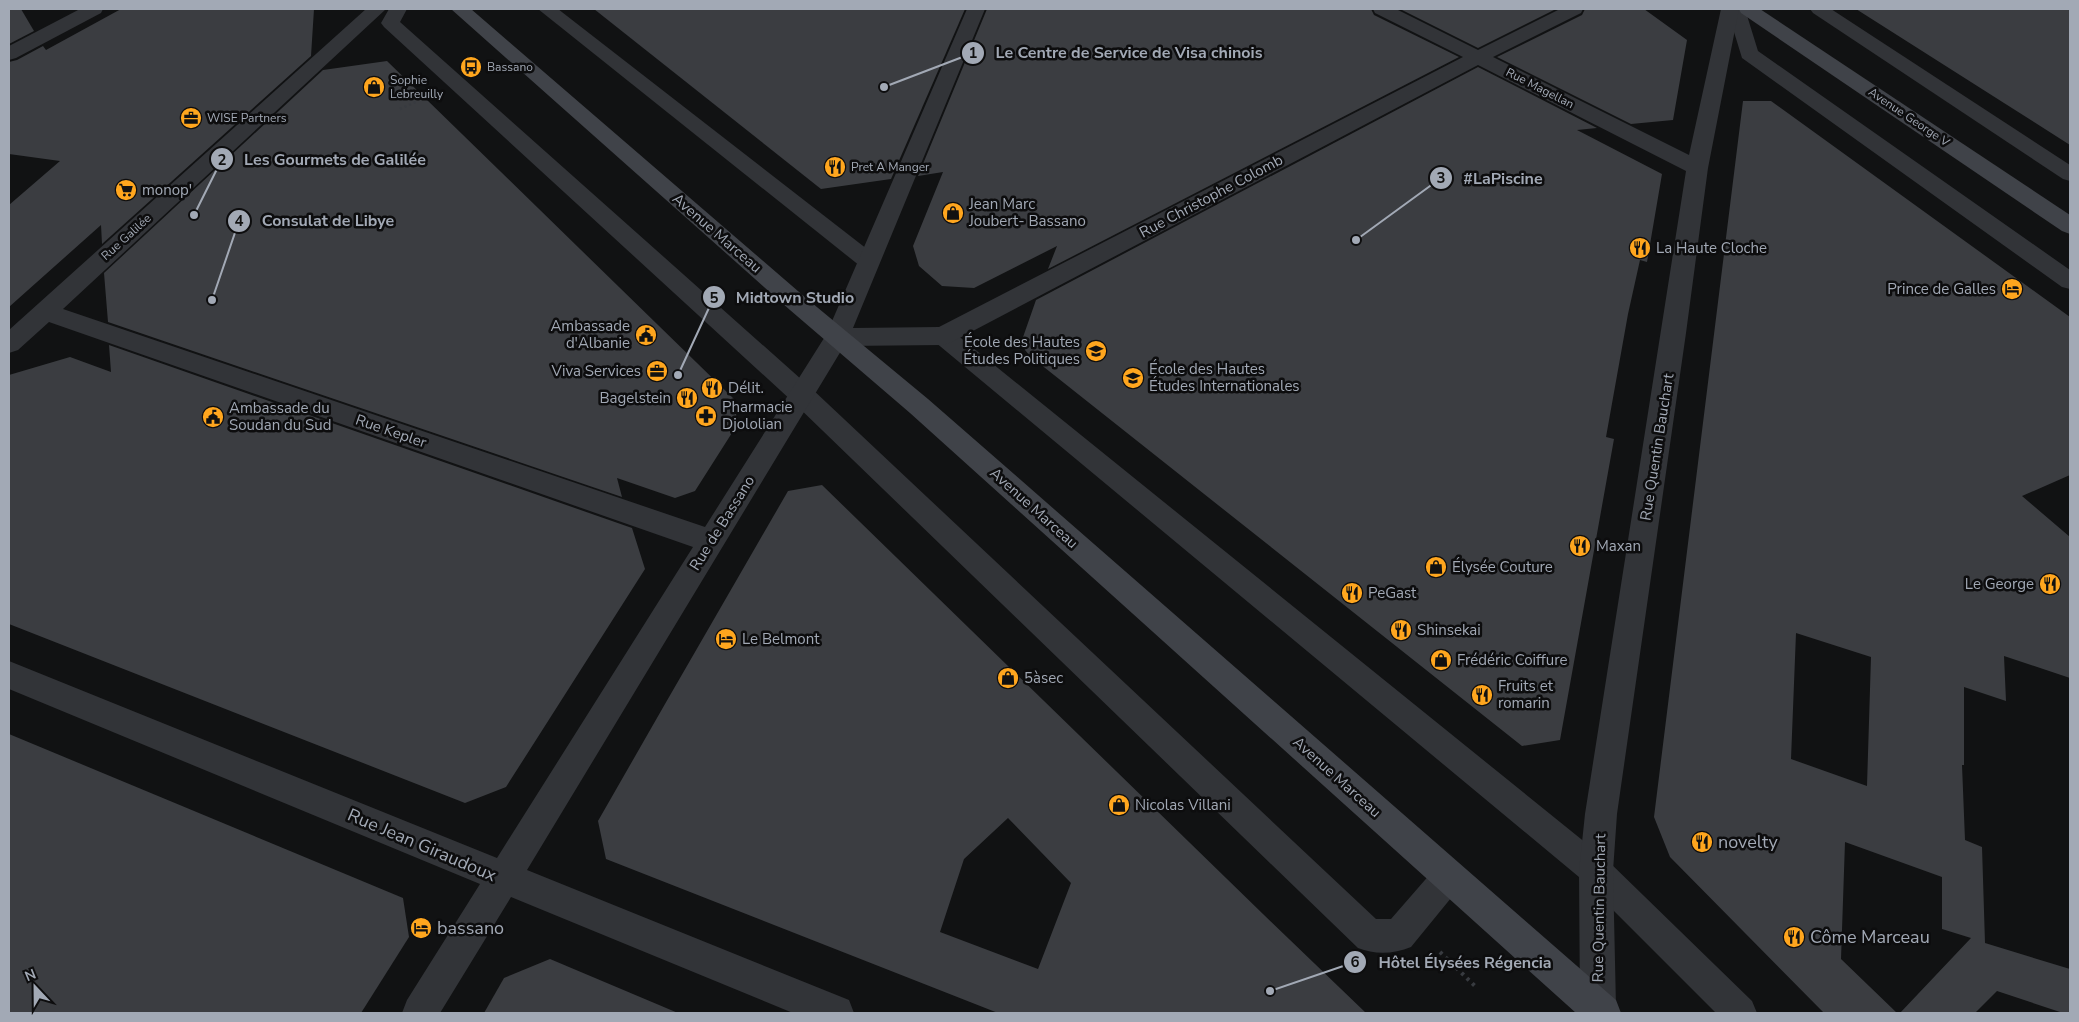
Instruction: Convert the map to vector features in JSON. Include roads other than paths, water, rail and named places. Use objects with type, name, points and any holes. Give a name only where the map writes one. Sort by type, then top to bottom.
[{"type":"main road","name":"Avenue Marceau","points":[[460,9],[919,406],[1599,1011]]},
{"type":"main road","name":"Avenue George V","points":[[1748,9],[2070,226]]},
{"type":"street","points":[[9,54],[94,9]]},
{"type":"street","name":"Rue Galilée","points":[[9,344],[377,9]]},
{"type":"street","name":"Rue de Bassano","points":[[420,1013],[837,337],[976,9]]},
{"type":"street","name":"Rue Magellan","points":[[1382,9],[1696,168]]},
{"type":"street","name":"Rue Christophe Colomb","points":[[837,337],[943,336],[1574,9]]},
{"type":"street","name":"Rue Quentin Bauchart","points":[[1599,1011],[1596,871],[1601,814],[1674,333],[1696,168],[1730,9]]},
{"type":"street","name":"Rue Kepler","points":[[44,311],[710,541]]},
{"type":"street","name":"Rue Jean Giraudoux","points":[[9,676],[836,1013]]},
{"type":"lane","points":[[398,9],[390,23],[802,395],[1370,936],[1399,935],[1448,876]]},
{"type":"lane","points":[[547,9],[868,261]]},
{"type":"lane","points":[[1736,9],[1749,54],[2070,282]]},
{"type":"lane","points":[[1819,9],[2070,174]]},
{"type":"lane","points":[[943,336],[1596,871],[1740,1013]]},
{"type":"place","name":"Bassano","points":[[471,67]]},
{"type":"place","name":"Sophie Lebreuilly","points":[[374,87]]},
{"type":"place","name":"Le Centre de Service de Visa chinois","points":[[884,87]]},
{"type":"place","name":"WISE Partners","points":[[191,118]]},
{"type":"place","name":"Pret A Manger","points":[[835,167]]},
{"type":"place","name":"monop'","points":[[126,190]]},
{"type":"place","name":"Jean Marc Joubert- Bassano","points":[[953,213]]},
{"type":"place","name":"Les Gourmets de Galilée","points":[[194,215]]},
{"type":"place","name":"#LaPiscine","points":[[1356,240]]},
{"type":"place","name":"La Haute Cloche","points":[[1640,248]]},
{"type":"place","name":"Prince de Galles","points":[[2012,289]]},
{"type":"place","name":"Consulat de Libye","points":[[212,300]]},
{"type":"place","name":"Ambassade d'Albanie","points":[[646,335]]},
{"type":"place","name":"École des Hautes Études Politiques","points":[[1096,351]]},
{"type":"place","name":"Viva Services","points":[[657,371]]},
{"type":"place","name":"Midtown Studio","points":[[678,375]]},
{"type":"place","name":"École des Hautes Études Internationales","points":[[1133,378]]},
{"type":"place","name":"Délit.","points":[[712,388]]},
{"type":"place","name":"Bagelstein","points":[[687,398]]},
{"type":"place","name":"Pharmacie Djololian","points":[[706,416]]},
{"type":"place","name":"Ambassade du Soudan du Sud","points":[[213,417]]},
{"type":"place","name":"Maxan","points":[[1580,546]]},
{"type":"place","name":"Élysée Couture","points":[[1436,567]]},
{"type":"place","name":"Le George","points":[[2050,584]]},
{"type":"place","name":"PeGast","points":[[1352,593]]},
{"type":"place","name":"Shinsekai","points":[[1401,630]]},
{"type":"place","name":"Le Belmont","points":[[726,639]]},
{"type":"place","name":"Frédéric Coiffure","points":[[1441,660]]},
{"type":"place","name":"5àsec","points":[[1008,678]]},
{"type":"place","name":"Fruits et romarin","points":[[1482,695]]},
{"type":"place","name":"Nicolas Villani","points":[[1119,805]]},
{"type":"place","name":"novelty","points":[[1702,842]]},
{"type":"place","name":"bassano","points":[[421,928]]},
{"type":"place","name":"Côme Marceau","points":[[1794,937]]},
{"type":"place","name":"Hôtel Élysées Régencia","points":[[1270,991]]}]
